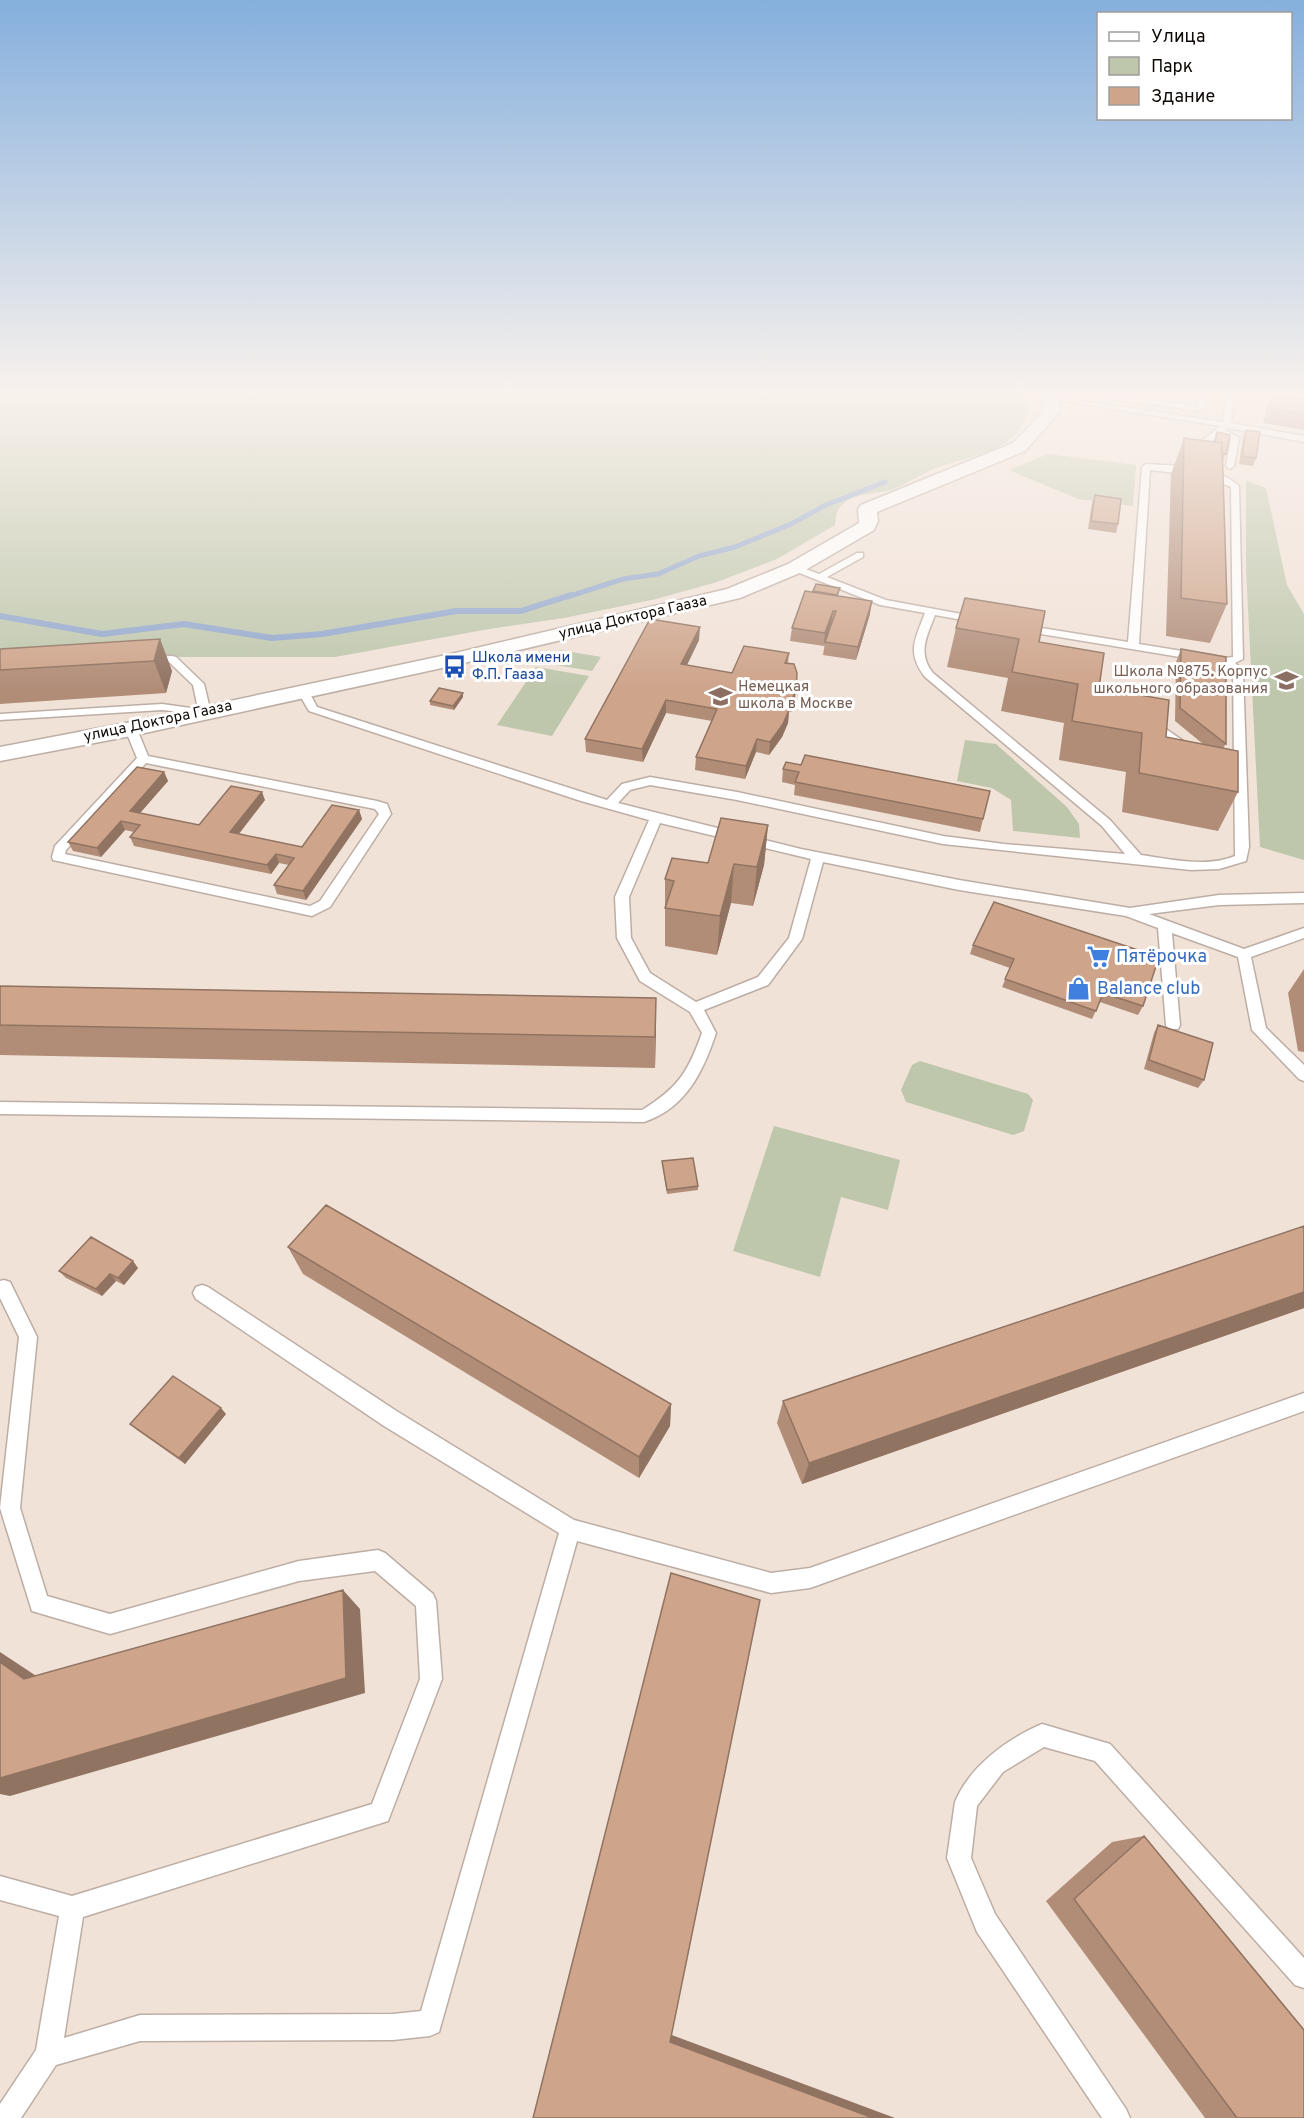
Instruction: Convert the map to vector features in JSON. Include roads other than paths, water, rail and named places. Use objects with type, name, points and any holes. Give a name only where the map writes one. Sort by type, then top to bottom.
[{"type":"street","name":"улица Доктора Гааза","points":[[0,754],[303,692],[734,594],[795,568],[867,526],[869,521],[867,509],[907,493]]},
{"type":"lane","points":[[1134,646],[1144,493]]},
{"type":"lane","points":[[1011,626],[1047,636],[1134,646],[1225,661],[1238,658],[1235,493]]},
{"type":"lane","points":[[820,577],[860,555]]},
{"type":"lane","points":[[795,568],[884,603],[988,622]]},
{"type":"lane","points":[[931,612],[916,654],[919,665],[928,675],[1106,823],[1137,859]]},
{"type":"lane","points":[[0,717],[162,707],[205,713],[198,684],[172,659],[138,661]]},
{"type":"lane","points":[[609,805],[626,787],[650,781],[737,796],[943,840],[1004,848],[1187,864],[1233,863],[1241,858],[1243,847],[1237,785],[1238,670],[1225,661]]},
{"type":"lane","points":[[303,692],[313,709],[609,805],[656,818],[818,856],[959,885],[1128,912],[1244,954],[1304,933]]},
{"type":"lane","points":[[1138,713],[1195,754]]},
{"type":"lane","points":[[131,729],[143,759]]},
{"type":"lane","points":[[143,759],[376,805],[383,807],[386,814],[325,904],[312,911],[58,857],[60,849],[143,759]]},
{"type":"lane","points":[[0,1108],[644,1116],[671,1101],[688,1086],[709,1033],[695,1008],[645,977],[624,938],[622,897],[656,818]]},
{"type":"lane","points":[[695,1008],[763,981],[795,939],[818,856]]},
{"type":"lane","points":[[1128,912],[1220,900],[1304,898]]},
{"type":"lane","points":[[1165,925],[1173,1024]]},
{"type":"lane","points":[[1244,954],[1259,1030],[1304,1075]]},
{"type":"lane","points":[[0,1289],[4,1288],[28,1337],[10,1508],[39,1604],[110,1624],[299,1571],[378,1560],[426,1601],[431,1680],[380,1813],[72,1908],[0,1888]]},
{"type":"lane","points":[[202,1293],[391,1419],[570,1529],[771,1583],[810,1578],[1304,1402]]},
{"type":"lane","points":[[48,2055],[140,2028],[393,2027],[430,2023],[570,1529]]},
{"type":"lane","points":[[1117,2118],[986,1923],[959,1858],[966,1802],[995,1764],[1042,1735],[1102,1752],[1304,1976]]},
{"type":"lane","points":[[6,2118],[48,2055],[72,1908]]},
{"type":"waterway","points":[[567,597],[623,579],[658,574],[699,556],[735,547],[857,493]]},
{"type":"waterway","points":[[0,616],[102,634],[184,624],[272,638],[322,634],[456,611],[521,611],[571,595]]},
{"type":"place","name":"Школа имени Ф.П. Гааза","points":[[454,667]]},
{"type":"place","name":"Школа №875. Корпус школьного образования","points":[[1286,681]]},
{"type":"place","name":"Немецкая школа в Москве","points":[[720,696]]},
{"type":"place","name":"Пятёрочка","points":[[1098,957]]},
{"type":"place","name":"Balance club","points":[[1079,989]]}]
